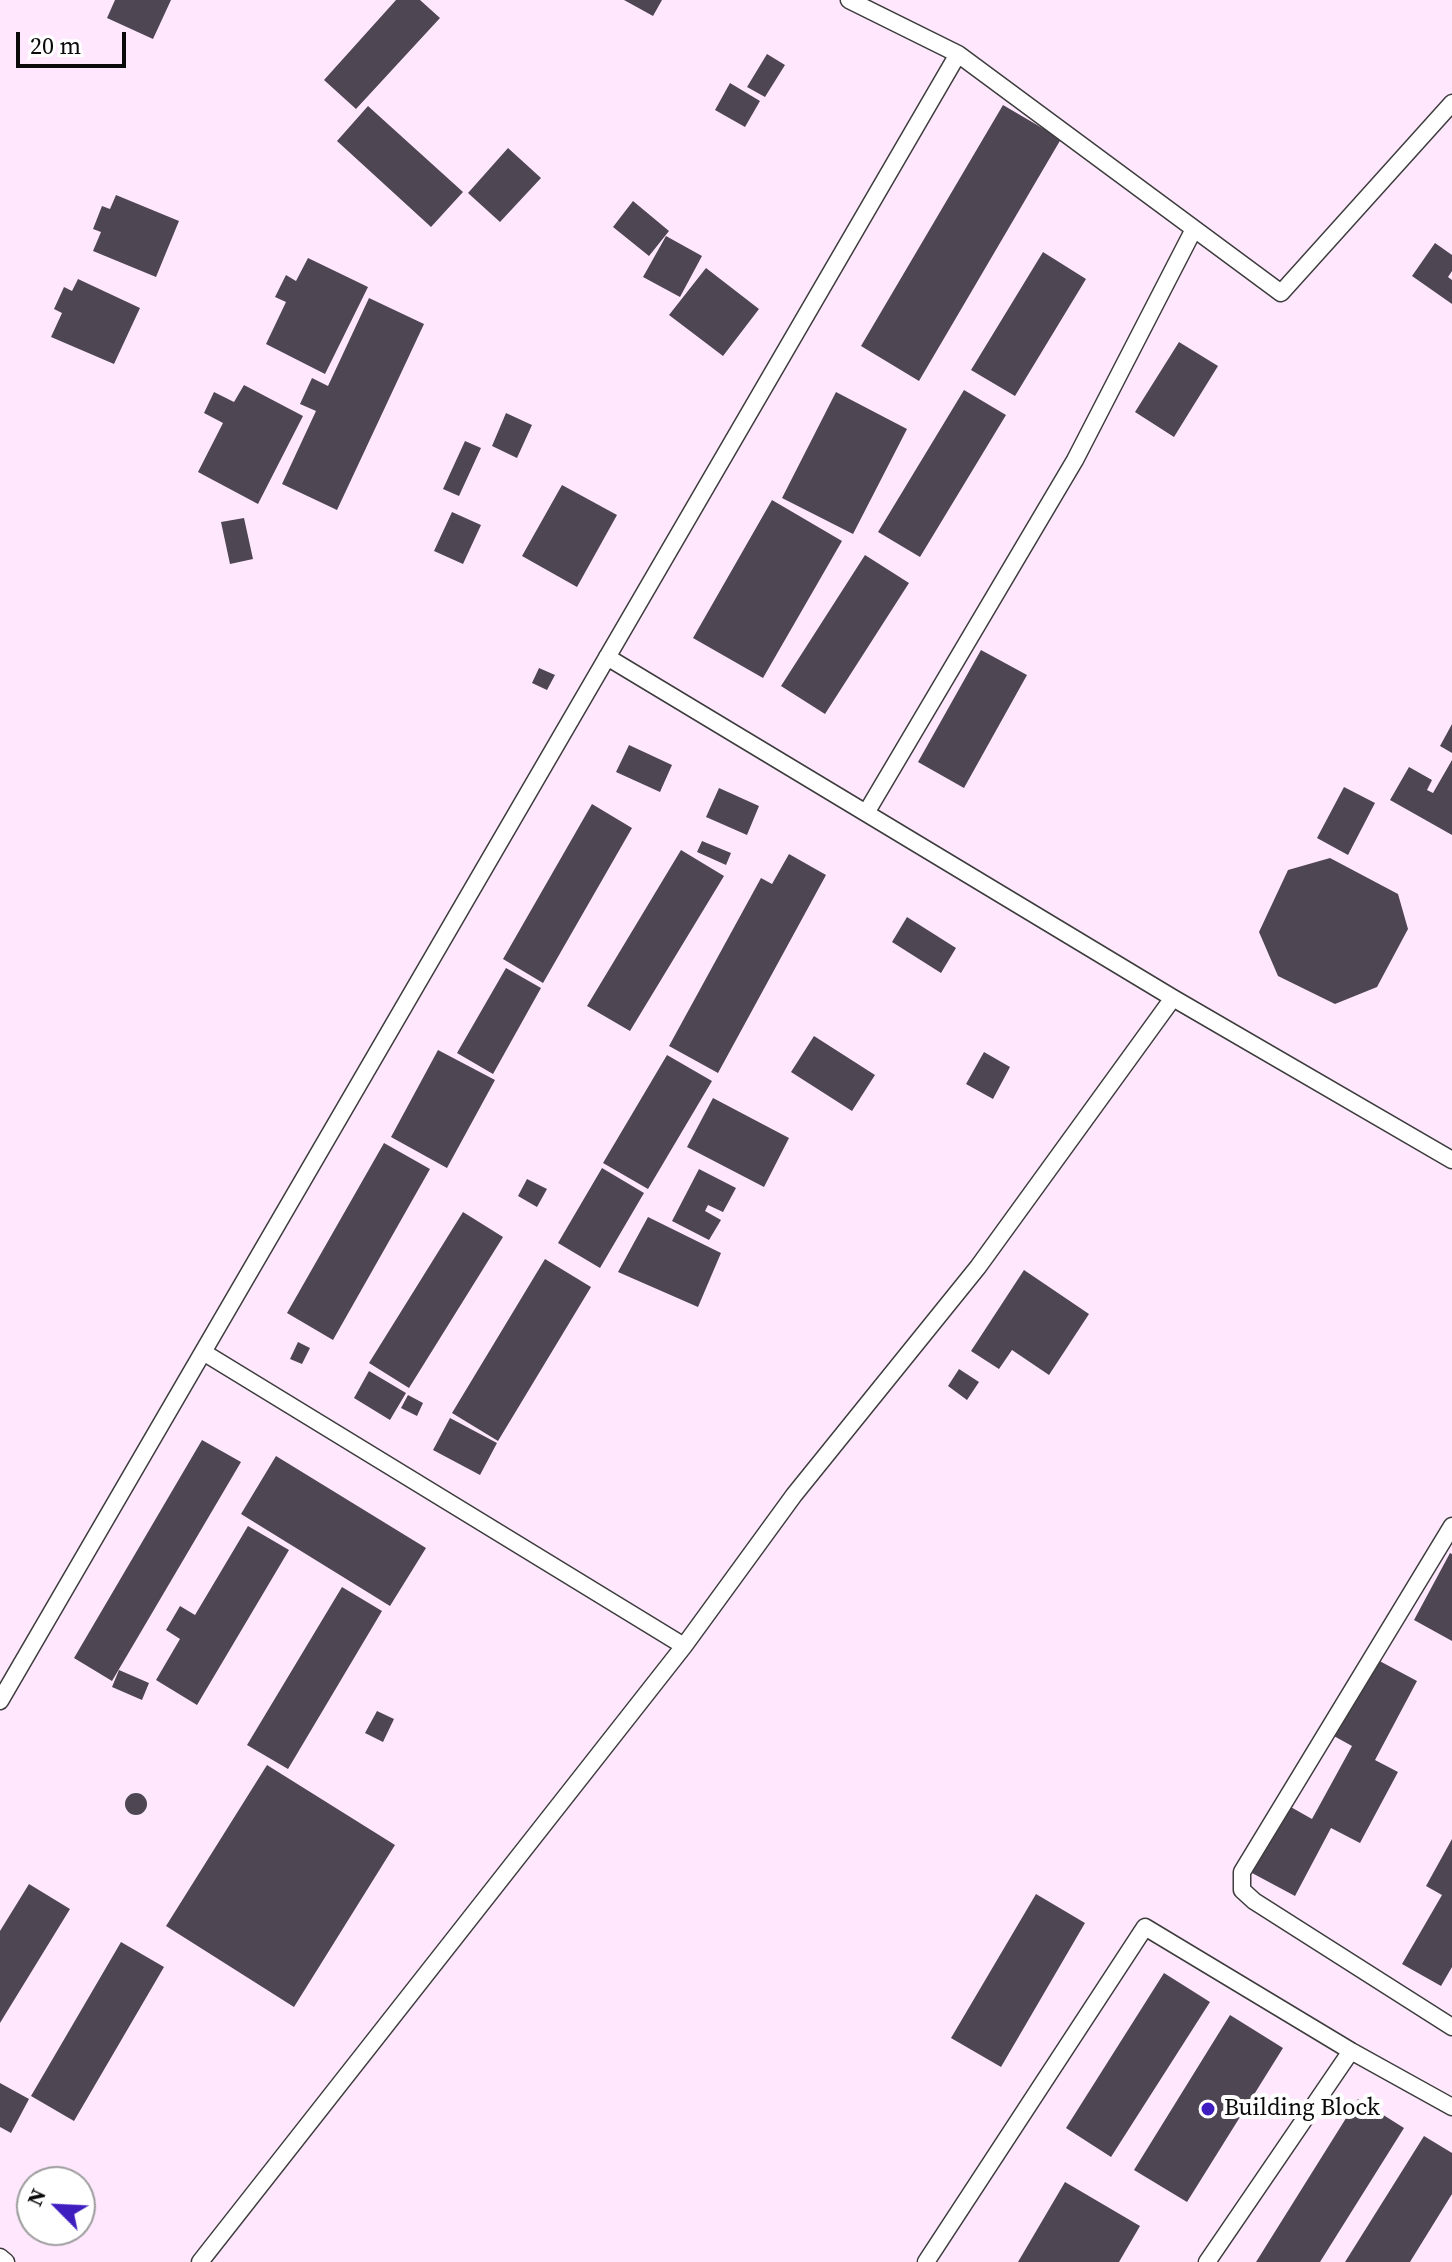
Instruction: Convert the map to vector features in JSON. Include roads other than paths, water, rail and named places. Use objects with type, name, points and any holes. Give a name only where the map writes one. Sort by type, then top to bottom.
[{"type":"lane","points":[[849,0],[958,54],[1281,293],[1452,103]]},
{"type":"lane","points":[[0,1701],[958,54]]},
{"type":"lane","points":[[866,813],[1075,460],[1194,229]]},
{"type":"lane","points":[[607,657],[1173,998],[1452,1160]]},
{"type":"lane","points":[[200,2262],[684,1646],[794,1495],[978,1267],[1173,998]]},
{"type":"lane","points":[[203,1352],[684,1646]]},
{"type":"lane","points":[[1452,1526],[1242,1872],[1242,1890],[1254,1901],[1452,2027]]},
{"type":"lane","points":[[926,2262],[1145,1927],[1351,2051],[1452,2107]]},
{"type":"lane","points":[[1207,2262],[1351,2051]]},
{"type":"lane","points":[[0,2257],[6,2262]]},
{"type":"place","name":"Building Block","points":[[1208,2109]]}]
